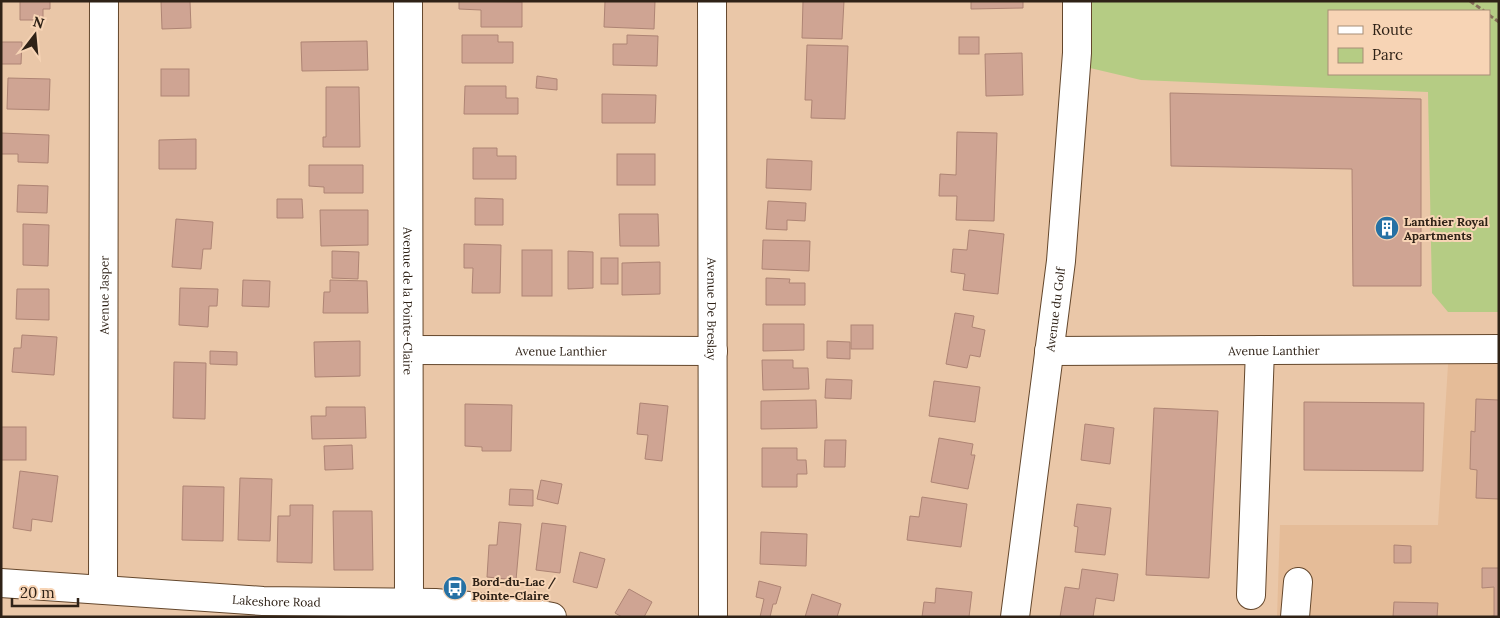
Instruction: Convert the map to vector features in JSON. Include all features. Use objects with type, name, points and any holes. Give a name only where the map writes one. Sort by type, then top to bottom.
[{"type":"street","name":"Avenue Jasper","points":[[103,589],[104,1]]},
{"type":"street","name":"Avenue de la Pointe-Claire","points":[[408,1],[409,602]]},
{"type":"street","name":"Avenue De Breslay","points":[[712,1],[713,617]]},
{"type":"street","name":"Avenue du Golf","points":[[1015,617],[1061,261],[1077,53],[1077,1]]},
{"type":"street","name":"Avenue Lanthier","points":[[1049,351],[1499,349]]},
{"type":"street","name":"Avenue Lanthier","points":[[409,350],[713,351]]},
{"type":"street","points":[[1252,595],[1260,350]]},
{"type":"street","points":[[1295,617],[1298,582]]},
{"type":"street","name":"Lakeshore Road","points":[[1,583],[264,601],[409,602],[481,606],[539,613],[552,617]]},
{"type":"path","points":[[1470,1],[1483,10]]},
{"type":"shaded area","points":[[1449,349],[1499,349],[1499,617],[1277,617],[1280,525],[1438,525]]},
{"type":"green space","points":[[1073,1],[1499,1],[1499,312],[1448,312],[1432,293],[1428,92],[1141,80],[1073,64]]},
{"type":"building","points":[[20,1],[50,1],[50,9],[43,9],[43,20],[20,20]]},
{"type":"building","points":[[161,1],[190,1],[191,28],[162,29]]},
{"type":"building","points":[[459,1],[522,2],[522,27],[481,27],[481,10],[459,9]]},
{"type":"building","points":[[605,1],[655,1],[654,29],[604,27]]},
{"type":"building","points":[[803,1],[844,1],[842,39],[802,38]]},
{"type":"building","points":[[971,1],[1023,1],[1023,8],[971,9]]},
{"type":"building","points":[[462,35],[498,35],[498,42],[513,42],[513,63],[462,63]]},
{"type":"building","points":[[627,35],[658,36],[657,66],[613,65],[613,44],[627,44]]},
{"type":"building","points":[[959,37],[979,37],[979,54],[959,54]]},
{"type":"building","points":[[367,41],[368,70],[302,71],[301,42]]},
{"type":"building","points":[[1,42],[22,42],[21,64],[1,64]]},
{"type":"building","points":[[807,45],[848,46],[845,119],[811,118],[812,100],[805,100]]},
{"type":"building","points":[[1022,53],[1023,95],[986,96],[985,54]]},
{"type":"building","points":[[161,69],[189,69],[189,96],[161,96]]},
{"type":"building","points":[[537,76],[557,79],[557,90],[536,88]]},
{"type":"building","points":[[8,78],[50,79],[49,110],[7,109]]},
{"type":"building","points":[[465,86],[506,86],[506,98],[518,98],[518,114],[464,114]]},
{"type":"building","points":[[326,87],[359,87],[360,147],[323,147],[323,137],[326,137]]},
{"type":"building","name":"Lanthier Royal Apartments","points":[[1170,93],[1421,99],[1421,286],[1353,286],[1352,169],[1171,166]]},
{"type":"building","points":[[602,94],[656,95],[655,123],[602,123]]},
{"type":"building","points":[[957,132],[997,133],[994,221],[956,220],[957,196],[939,196],[940,174],[956,175]]},
{"type":"building","points":[[1,133],[49,135],[48,163],[18,162],[18,154],[1,154]]},
{"type":"building","points":[[196,139],[196,169],[159,169],[159,140]]},
{"type":"building","points":[[473,148],[497,148],[497,156],[516,156],[516,179],[473,179]]},
{"type":"building","points":[[617,154],[655,154],[655,185],[617,185]]},
{"type":"building","points":[[767,159],[812,161],[811,190],[766,188]]},
{"type":"building","points":[[309,165],[363,165],[363,193],[324,193],[324,187],[309,186]]},
{"type":"building","points":[[18,185],[48,186],[47,213],[17,212]]},
{"type":"building","points":[[475,198],[503,199],[503,225],[475,225]]},
{"type":"building","points":[[277,199],[302,199],[303,218],[277,218]]},
{"type":"building","points":[[768,201],[806,203],[805,221],[787,220],[787,230],[766,229]]},
{"type":"building","points":[[320,210],[368,210],[368,245],[321,246]]},
{"type":"building","points":[[619,214],[658,214],[659,246],[620,246]]},
{"type":"building","points":[[176,219],[213,222],[211,249],[203,249],[201,269],[172,267]]},
{"type":"building","points":[[23,224],[49,225],[48,266],[23,265]]},
{"type":"building","points":[[969,230],[1004,234],[998,294],[963,290],[965,274],[951,272],[953,249],[967,250]]},
{"type":"building","points":[[763,240],[810,241],[809,271],[762,269]]},
{"type":"building","points":[[464,244],[501,245],[500,293],[472,293],[473,268],[464,268]]},
{"type":"building","points":[[522,250],[552,250],[552,296],[522,296]]},
{"type":"building","points":[[332,251],[359,252],[358,279],[332,278]]},
{"type":"building","points":[[568,251],[593,252],[593,288],[568,289]]},
{"type":"building","points":[[601,258],[618,258],[618,284],[601,284]]},
{"type":"building","points":[[660,262],[660,294],[622,295],[622,263]]},
{"type":"building","points":[[766,278],[790,279],[789,283],[805,283],[805,305],[766,305]]},
{"type":"building","points":[[243,280],[270,281],[269,307],[242,306]]},
{"type":"building","points":[[330,280],[367,281],[368,313],[323,313],[324,292],[330,292]]},
{"type":"building","points":[[180,288],[218,289],[217,306],[209,306],[208,327],[179,325]]},
{"type":"building","points":[[17,289],[49,289],[49,320],[16,319]]},
{"type":"building","points":[[955,313],[974,316],[972,327],[985,330],[980,357],[970,355],[967,368],[946,364]]},
{"type":"building","points":[[763,324],[804,324],[804,350],[763,351]]},
{"type":"building","points":[[851,325],[873,325],[873,349],[851,349]]},
{"type":"building","points":[[22,335],[57,337],[54,375],[12,372],[14,348],[21,348]]},
{"type":"building","points":[[360,341],[360,376],[315,377],[314,342]]},
{"type":"building","points":[[827,341],[850,342],[850,359],[827,358]]},
{"type":"building","points":[[210,351],[237,352],[237,365],[210,364]]},
{"type":"building","points":[[762,360],[793,360],[793,368],[808,368],[809,389],[763,390]]},
{"type":"building","points":[[174,362],[206,363],[205,419],[173,418]]},
{"type":"building","points":[[826,379],[852,380],[851,399],[825,398]]},
{"type":"building","points":[[934,381],[980,387],[975,422],[929,416]]},
{"type":"building","points":[[1476,399],[1499,400],[1499,499],[1476,498],[1477,470],[1470,469],[1471,431],[1475,432]]},
{"type":"building","points":[[816,400],[817,428],[761,429],[761,401]]},
{"type":"building","points":[[1304,402],[1424,403],[1423,471],[1304,470]]},
{"type":"building","points":[[640,403],[668,406],[662,461],[645,459],[648,435],[637,434]]},
{"type":"building","points":[[465,404],[512,405],[511,451],[482,451],[482,447],[465,446]]},
{"type":"building","points":[[326,407],[365,407],[366,438],[312,439],[311,416],[326,416]]},
{"type":"building","points":[[1154,408],[1218,411],[1209,578],[1146,575]]},
{"type":"building","points":[[1085,424],[1114,428],[1110,464],[1081,460]]},
{"type":"building","points":[[1,427],[26,427],[26,460],[1,460]]},
{"type":"building","points":[[939,438],[973,444],[971,455],[975,455],[968,489],[931,482]]},
{"type":"building","points":[[825,440],[846,440],[845,467],[824,467]]},
{"type":"building","points":[[352,445],[353,469],[325,470],[324,446]]},
{"type":"building","points":[[762,448],[797,448],[797,460],[806,460],[807,474],[797,474],[797,487],[762,487]]},
{"type":"building","points":[[20,471],[58,476],[52,522],[32,519],[31,531],[13,528]]},
{"type":"building","points":[[240,478],[272,479],[270,541],[238,540]]},
{"type":"building","points":[[541,480],[562,484],[558,504],[537,499]]},
{"type":"building","points":[[183,486],[224,487],[223,541],[182,540]]},
{"type":"building","points":[[510,489],[533,490],[533,506],[509,505]]},
{"type":"building","points":[[922,497],[967,504],[961,547],[907,540],[910,516],[919,517]]},
{"type":"building","points":[[1077,504],[1111,508],[1105,555],[1075,552],[1078,527],[1074,526]]},
{"type":"building","points":[[290,505],[313,505],[312,563],[277,562],[278,516],[290,516]]},
{"type":"building","points":[[333,511],[372,511],[373,570],[334,570]]},
{"type":"building","points":[[499,522],[521,524],[516,580],[487,577],[489,545],[497,545]]},
{"type":"building","points":[[542,523],[566,526],[560,573],[536,570]]},
{"type":"building","points":[[761,532],[807,534],[806,566],[760,564]]},
{"type":"building","points":[[1394,545],[1411,546],[1411,563],[1394,563]]},
{"type":"building","points":[[580,552],[605,559],[597,588],[573,582]]},
{"type":"building","points":[[1482,568],[1499,568],[1499,617],[1486,617],[1494,616],[1494,587],[1482,588]]},
{"type":"building","points":[[1082,569],[1118,574],[1114,601],[1096,598],[1093,617],[1060,617],[1065,587],[1079,589]]},
{"type":"building","points":[[759,581],[781,587],[776,604],[773,604],[770,617],[760,617],[764,599],[756,597]]},
{"type":"building","points":[[936,588],[972,592],[969,617],[922,617],[924,602],[935,603]]},
{"type":"building","points":[[629,589],[652,602],[644,617],[622,617],[615,613]]},
{"type":"building","points":[[812,594],[841,604],[837,617],[805,617]]},
{"type":"building","points":[[1394,602],[1438,603],[1437,617],[1393,617]]},
{"type":"place","name":"Lanthier Royal Apartments","points":[[1387,228]]},
{"type":"place","name":"Bord-du-Lac / Pointe-Claire","points":[[455,588]]}]
